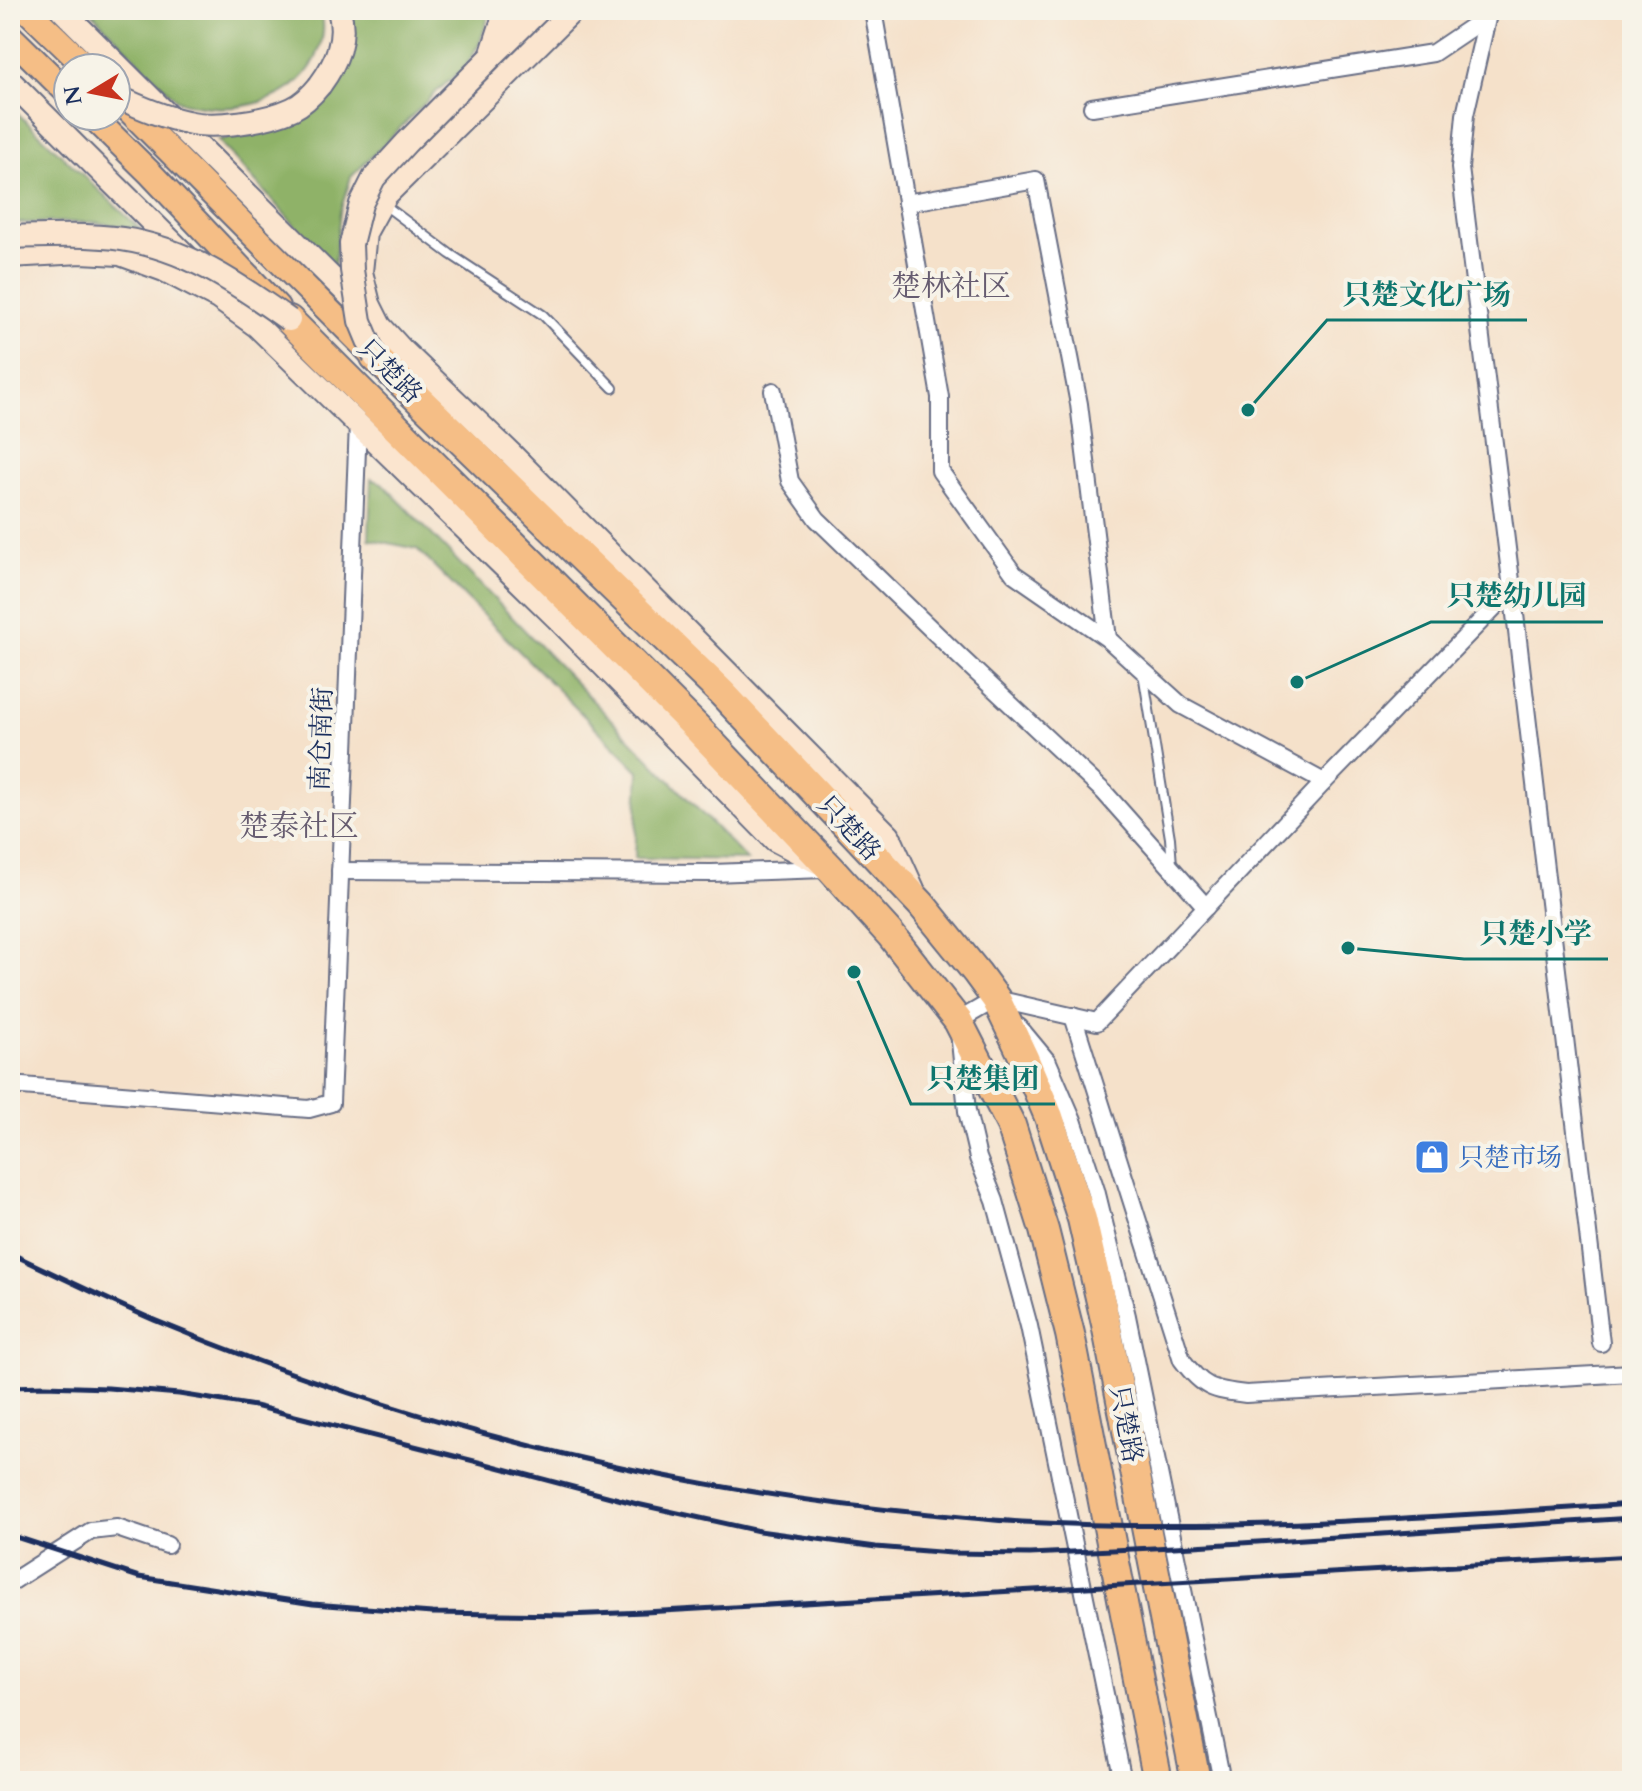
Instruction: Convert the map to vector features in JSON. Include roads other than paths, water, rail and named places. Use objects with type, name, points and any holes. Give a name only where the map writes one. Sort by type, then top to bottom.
[{"type":"highway","name":"只楚路","points":[[289,320],[698,729],[890,934],[958,1021],[1011,1125],[1044,1230],[1070,1334],[1158,1781]]},
{"type":"highway","name":"只楚路","points":[[375,357],[722,693],[921,904],[996,999],[1049,1117],[1082,1219],[1106,1324],[1196,1781]]},
{"type":"main road","points":[[27,10],[70,52]]},
{"type":"main road","points":[[62,10],[402,350],[511,454],[889,836],[921,904]]},
{"type":"main road","points":[[132,104],[187,122],[217,126],[290,110],[314,94],[330,71],[341,44],[339,10]]},
{"type":"main road","points":[[490,58],[506,10]]},
{"type":"main road","points":[[375,357],[360,321],[352,270],[351,244],[361,204],[374,178],[407,142],[539,10]]},
{"type":"main road","points":[[380,326],[369,304],[361,272],[365,233],[386,195],[573,10]]},
{"type":"main road","points":[[10,36],[52,77]]},
{"type":"main road","points":[[10,81],[556,617],[775,840],[832,870]]},
{"type":"main road","name":"只楚路","points":[[132,113],[375,357]]},
{"type":"main road","name":"只楚路","points":[[108,132],[289,320]]},
{"type":"main road","points":[[10,237],[88,236],[125,239],[160,248],[198,262],[237,283],[289,320]]},
{"type":"main road","points":[[10,256],[81,252],[120,254],[164,270],[218,298],[257,326]]},
{"type":"street","points":[[873,10],[940,397],[940,471],[1014,574],[1108,639],[1181,705],[1324,782]]},
{"type":"street","points":[[1092,107],[1433,53],[1489,13]]},
{"type":"street","points":[[1489,13],[1465,115],[1460,168],[1601,1343]]},
{"type":"street","points":[[906,203],[1036,180],[1079,404],[1108,639]]},
{"type":"street","points":[[773,391],[790,481],[817,519],[1104,792],[1206,907]]},
{"type":"street","name":"南仓南街","points":[[10,1085],[309,1109],[331,1103],[358,424]]},
{"type":"street","points":[[1123,1781],[1029,1326],[995,1201],[978,1158],[967,1111],[958,1021],[996,999],[1097,1022],[1512,589]]},
{"type":"street","points":[[340,871],[712,873],[832,870]]},
{"type":"street","points":[[996,999],[1048,1062],[1073,1120],[1096,1190],[1127,1316],[1222,1781]]},
{"type":"street","points":[[1073,1016],[1182,1360],[1195,1377],[1215,1390],[1246,1394],[1632,1373]]},
{"type":"street","points":[[10,1583],[91,1531],[117,1528],[167,1545]]},
{"type":"lane","points":[[382,203],[450,254],[543,315],[613,388]]},
{"type":"lane","points":[[1143,671],[1173,870]]},
{"type":"railway","points":[[10,1253],[154,1320],[342,1390],[534,1447],[731,1488],[930,1514],[1098,1525],[1251,1525],[1632,1504]]},
{"type":"railway","points":[[10,1387],[108,1388],[179,1394],[255,1406],[637,1504],[759,1531],[876,1547],[951,1553],[1030,1554],[1632,1518]]},
{"type":"railway","points":[[10,1535],[139,1577],[313,1604],[432,1613],[566,1615],[1632,1556]]},
{"type":"place","name":"只楚文化广场","points":[[1248,410]]},
{"type":"place","name":"只楚幼儿园","points":[[1297,682]]},
{"type":"place","name":"只楚小学","points":[[1348,948]]},
{"type":"place","name":"只楚集团","points":[[854,972]]},
{"type":"place","name":"只楚市场","points":[[1432,1157]]},
{"type":"district","name":"楚林社区","points":[[951,286]]},
{"type":"district","name":"楚泰社区","points":[[299,826]]}]
